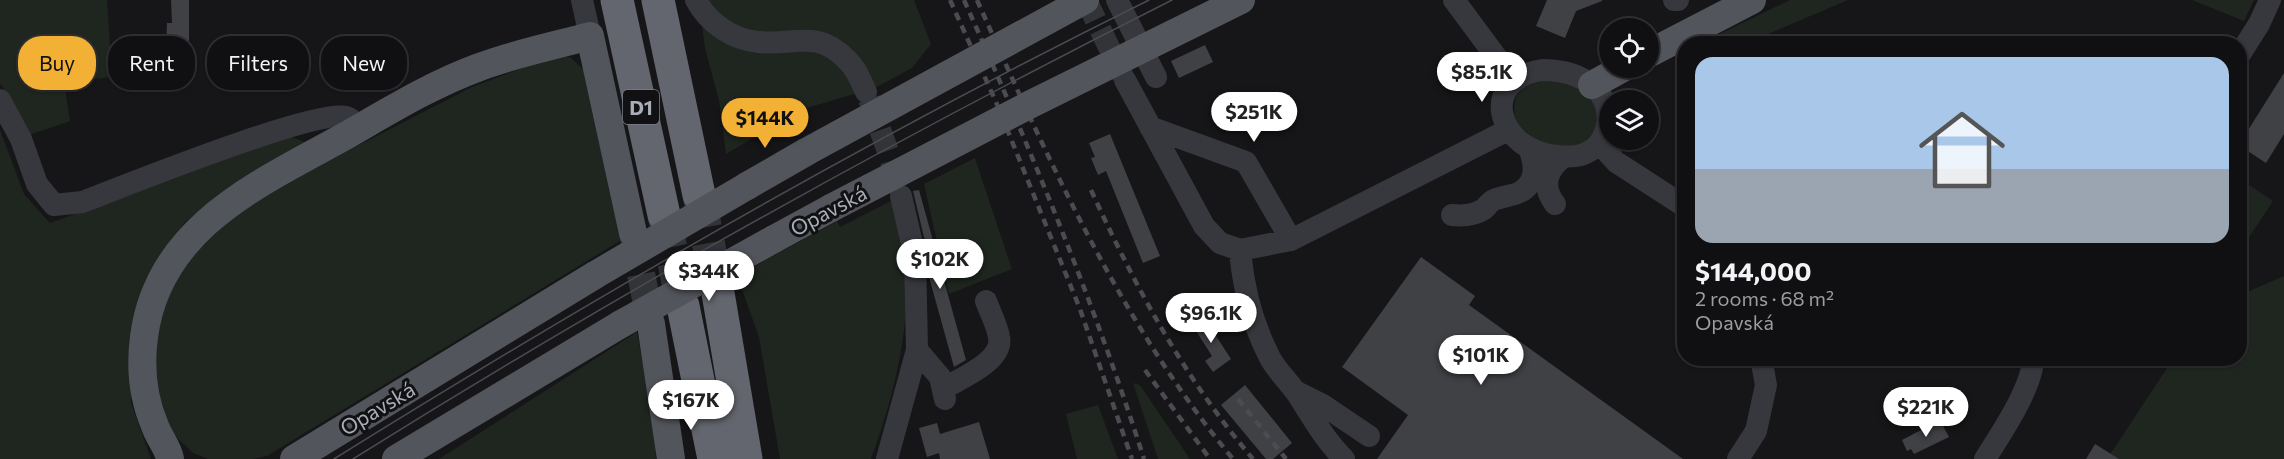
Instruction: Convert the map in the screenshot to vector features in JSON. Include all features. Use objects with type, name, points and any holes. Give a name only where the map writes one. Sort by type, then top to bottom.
[{"type":"highway","name":"D1","points":[[617,0],[664,215]]},
{"type":"highway","name":"D1","points":[[658,0],[699,195]]},
{"type":"highway","points":[[717,287],[746,459]]},
{"type":"highway","points":[[683,306],[714,459]]},
{"type":"main road","name":"Opavská","points":[[294,459],[595,275],[747,186],[1085,0]]},
{"type":"main road","name":"Opavská","points":[[396,459],[621,324],[831,208],[1030,104],[1240,0]]},
{"type":"main road","points":[[1683,36],[1752,0]]},
{"type":"main road","points":[[174,457],[159,437],[149,411],[142,367],[147,319],[156,291],[170,264],[194,234],[225,207],[277,174],[437,86],[475,69],[590,36],[633,233]]},
{"type":"main road","points":[[1659,48],[1677,39]]},
{"type":"main road","points":[[1592,85],[1605,78]]},
{"type":"main road","points":[[651,324],[671,459]]},
{"type":"street","points":[[582,0],[590,36]]},
{"type":"street","points":[[696,0],[711,20],[726,32],[743,39],[761,43],[810,40],[826,45],[848,60],[866,92]]},
{"type":"street","points":[[1118,0],[1156,77]]},
{"type":"street","points":[[1454,0],[1514,81]]},
{"type":"street","points":[[2247,43],[2270,0]]},
{"type":"street","points":[[1599,93],[1592,85],[1568,73],[1549,70],[1527,73],[1514,81],[1503,104],[1504,121],[1508,130],[1529,149],[1564,157],[1586,153],[1599,143]]},
{"type":"street","points":[[1125,80],[1204,226],[1220,243],[1240,250],[1291,240],[1508,130]]},
{"type":"street","points":[[0,100],[21,139],[37,184],[54,205],[82,202],[314,120],[345,117],[361,127]]},
{"type":"street","points":[[1150,127],[1246,162],[1291,240]]},
{"type":"street","points":[[1452,215],[1459,207],[1522,191],[1531,180],[1534,168],[1529,149]]},
{"type":"street","points":[[1605,150],[1616,162],[1677,201]]},
{"type":"street","points":[[1555,204],[1546,187],[1547,176],[1553,166],[1564,157]]},
{"type":"street","points":[[887,459],[917,350],[915,257],[901,196]]},
{"type":"street","points":[[1240,250],[1242,276],[1255,322],[1270,359],[1295,391],[1330,445],[1344,459]]},
{"type":"street","points":[[917,350],[940,377],[944,394],[991,359],[999,350],[1000,338],[986,301]]},
{"type":"street","points":[[1738,459],[1756,431],[1766,386],[1762,366]]},
{"type":"street","points":[[1985,459],[2015,410],[2033,366]]},
{"type":"street","points":[[1295,391],[1323,405],[1369,436]]},
{"type":"shaded area","points":[[0,0],[107,0],[109,36],[108,77],[96,79],[96,36],[18,36],[18,90],[65,90],[70,121],[29,135],[8,94],[0,84]]},
{"type":"shaded area","points":[[699,0],[914,0],[931,44],[912,68],[875,88],[800,110],[726,154],[719,101],[705,48]]},
{"type":"shaded area","points":[[1790,0],[1848,0],[1763,36],[1715,36]]},
{"type":"shaded area","points":[[2192,0],[2254,0],[2244,21]]},
{"type":"shaded area","points":[[554,56],[570,57],[586,72],[623,239],[267,456],[253,459],[208,459],[193,453],[169,430],[157,402],[155,328],[167,289],[209,231],[328,156],[361,144],[472,87]]},
{"type":"shaded area","points":[[1542,80],[1560,81],[1576,87],[1594,102],[1598,113],[1595,131],[1582,144],[1564,147],[1539,142],[1516,124],[1514,106],[1517,94],[1526,86]]},
{"type":"shaded area","points":[[0,130],[24,194],[50,223],[289,136],[305,142],[246,178],[185,222],[145,281],[132,334],[131,403],[151,459],[0,459]]},
{"type":"shaded area","points":[[975,158],[1012,269],[949,294],[924,184]]},
{"type":"shaded area","points":[[2247,184],[2273,201],[2247,240]]},
{"type":"shaded area","points":[[893,200],[905,250],[907,276],[904,330],[888,409],[871,459],[780,459],[759,337],[737,276],[837,221],[840,227]]},
{"type":"shaded area","points":[[2284,276],[2284,459],[2107,459],[2168,366],[2247,366],[2247,292]]},
{"type":"shaded area","points":[[637,332],[654,424],[656,459],[439,459]]},
{"type":"shaded area","points":[[1133,383],[1140,385],[1190,459],[1158,459]]},
{"type":"shaded area","points":[[1098,405],[1118,459],[1077,459],[1066,414]]},
{"type":"building","points":[[171,0],[189,0],[189,36],[167,36],[167,23],[172,23]]},
{"type":"building","points":[[1547,0],[1602,1],[1576,11],[1565,38],[1536,26]]},
{"type":"building","points":[[1205,45],[1213,62],[1179,78],[1171,61]]},
{"type":"building","points":[[2284,73],[2284,134],[2266,163],[2247,151],[2247,132]]},
{"type":"building","points":[[1110,134],[1160,256],[1143,263],[1106,171],[1098,175],[1091,158],[1095,157],[1089,143]]},
{"type":"building","points":[[919,190],[966,360],[954,367],[929,277],[928,254],[913,191]]},
{"type":"building","points":[[1421,257],[1475,296],[1469,305],[1683,459],[1377,459],[1408,415],[1342,367]]},
{"type":"building","points":[[1203,316],[1231,359],[1213,372],[1205,361],[1212,356],[1191,323]]},
{"type":"building","points":[[1245,385],[1292,443],[1273,459],[1266,459],[1221,405]]},
{"type":"building","points":[[1940,420],[1949,437],[1914,454],[1911,449],[1907,451],[1902,440]]},
{"type":"building","points":[[979,422],[990,459],[940,459],[939,453],[927,457],[919,428],[937,423],[940,434]]},
{"type":"building","points":[[2095,444],[2119,459],[2086,459]]},
{"type":"tunnel","points":[[1086,0],[1123,76]]},
{"type":"tunnel","points":[[869,99],[899,190]]},
{"type":"tunnel","points":[[699,195],[717,287]]},
{"type":"tunnel","points":[[664,215],[683,306]]},
{"type":"tunnel","points":[[633,233],[651,324]]},
{"type":"tram line","points":[[334,459],[534,337],[736,219],[941,107],[1149,0]]},
{"type":"tram line","points":[[353,459],[553,337],[757,220],[963,108],[1172,0]]},
{"type":"railway","points":[[950,0],[996,102],[1080,309],[1132,459]]},
{"type":"railway","points":[[964,0],[1083,284],[1144,459]]},
{"type":"railway","points":[[977,0],[1060,180],[1122,296],[1156,353],[1193,407],[1233,459]]},
{"type":"railway","points":[[1091,190],[1143,296],[1183,364],[1253,459]]},
{"type":"railway","points":[[1145,370],[1210,459]]},
{"type":"railway","points":[[1238,399],[1286,459]]}]
